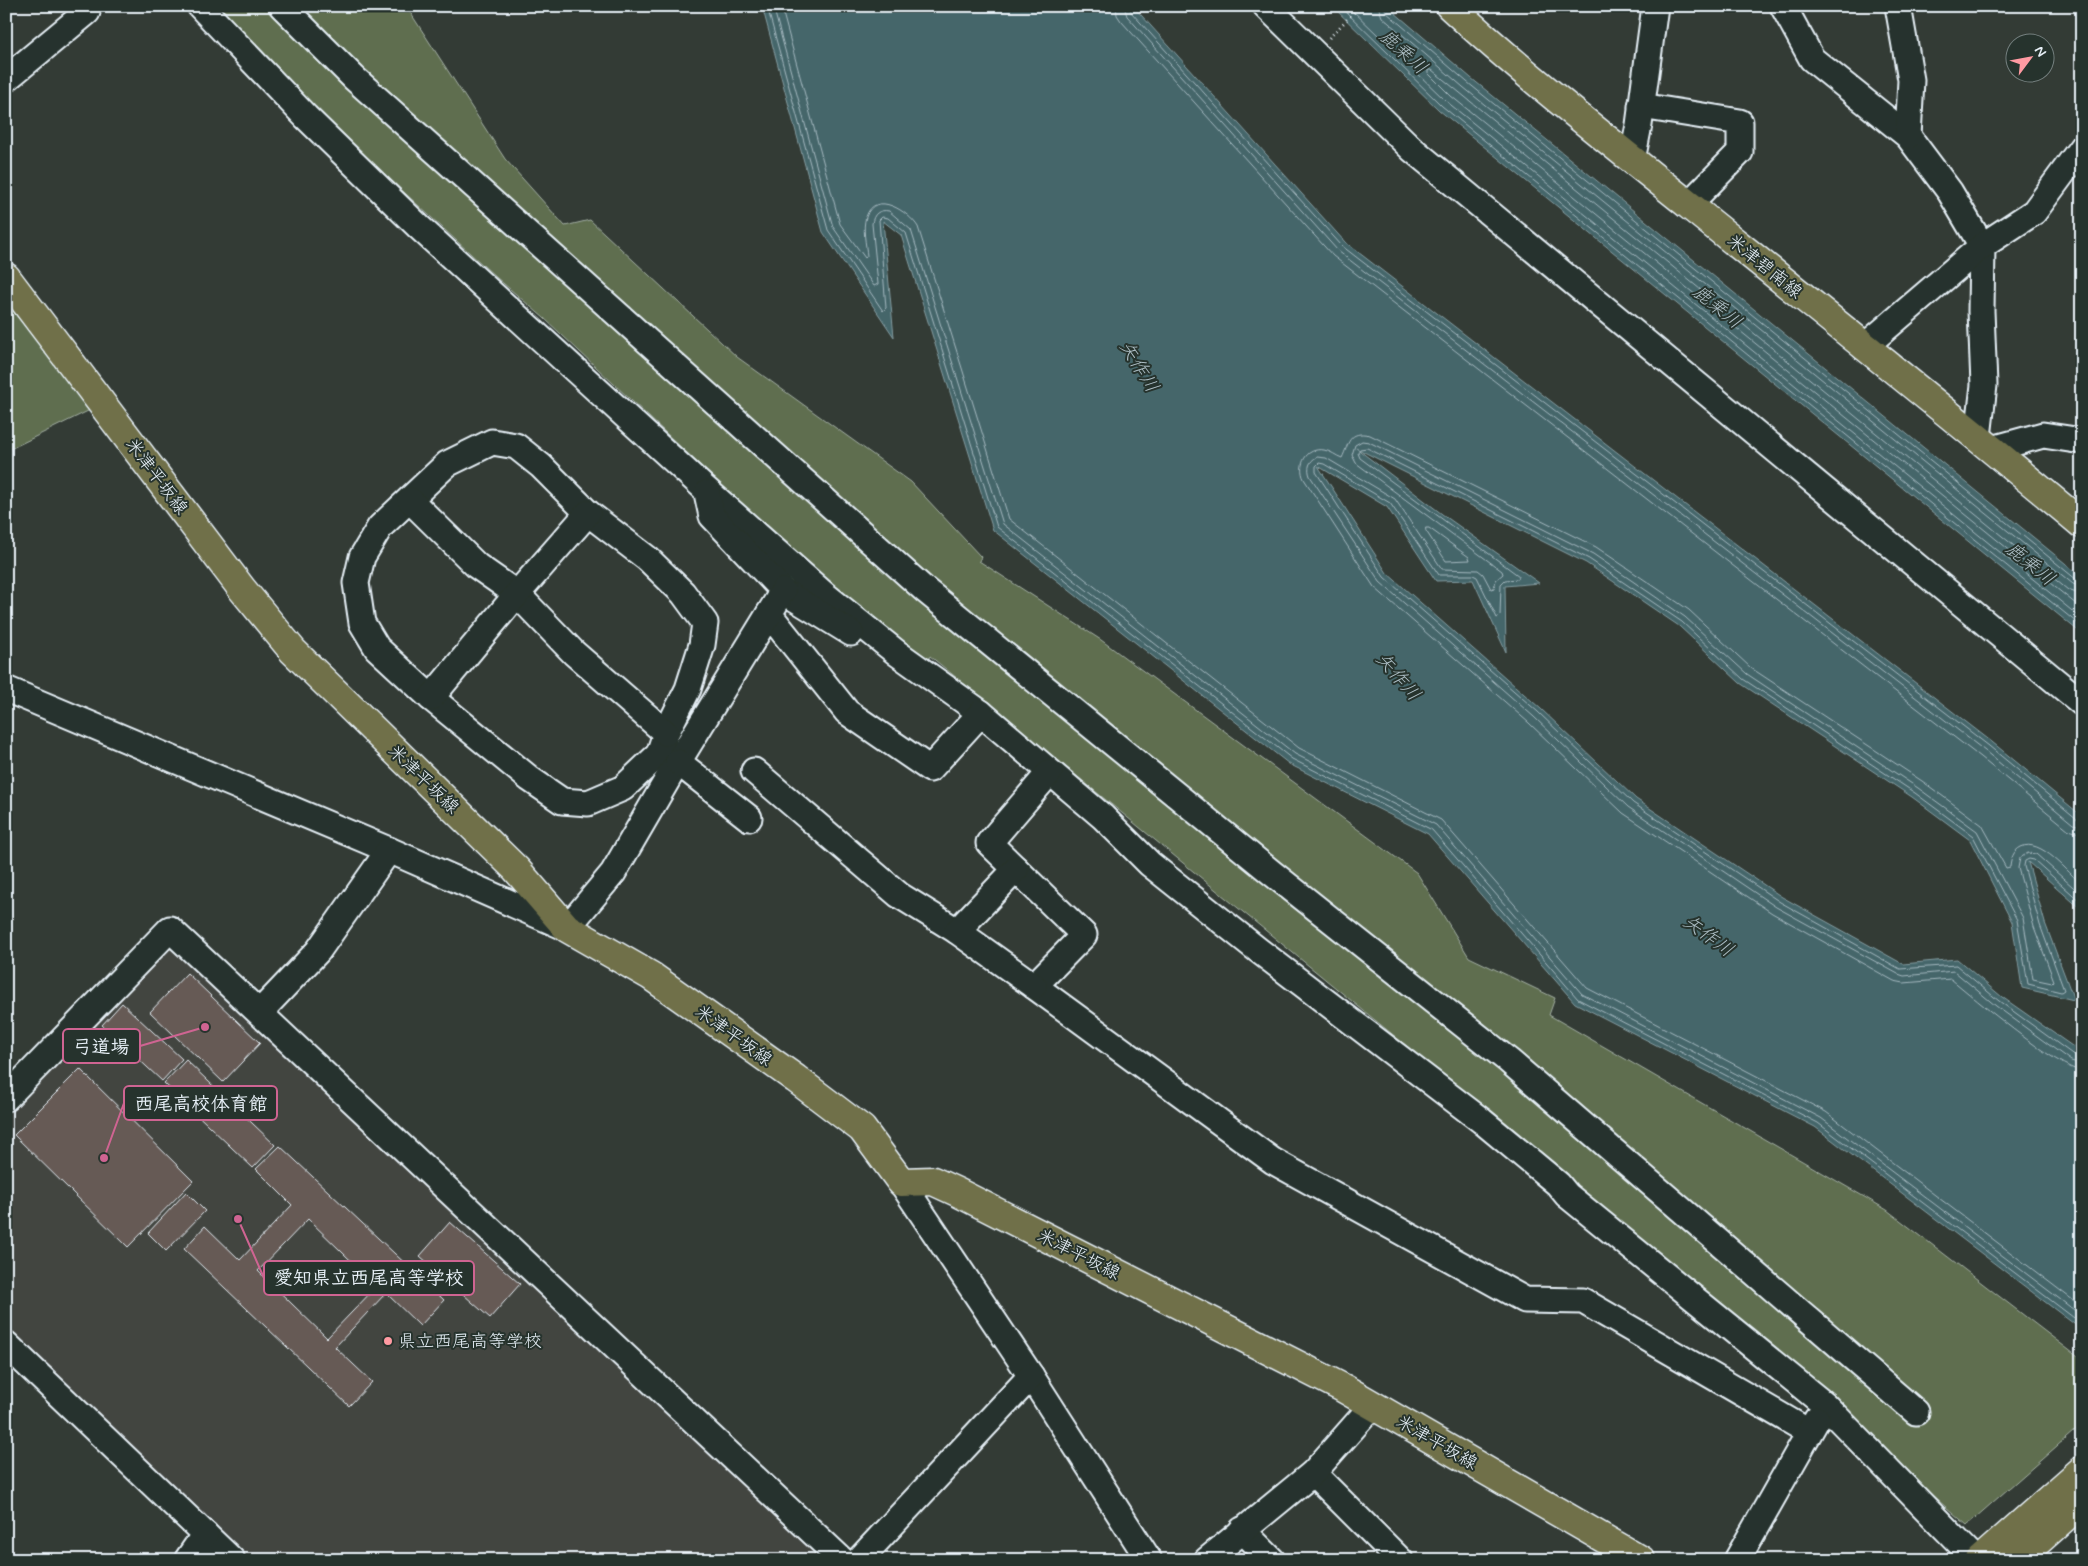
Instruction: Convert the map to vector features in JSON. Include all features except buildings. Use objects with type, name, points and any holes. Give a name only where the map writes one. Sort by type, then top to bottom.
[{"type":"main road","name":"米津碧南線","points":[[1450,6],[1489,42],[1632,160],[1985,443],[2082,524]]},
{"type":"main road","name":"米津平坂線","points":[[6,277],[242,589],[293,650],[516,869],[567,928],[651,976],[796,1079],[862,1129],[901,1182],[933,1181],[957,1192],[1334,1383],[1641,1560]]},
{"type":"main road","points":[[1983,1556],[2082,1470]]},
{"type":"main road","points":[[2017,1560],[2082,1502]]},
{"type":"street","points":[[6,79],[87,12],[82,6]]},
{"type":"street","points":[[200,6],[306,118],[419,227],[824,595],[897,653],[981,713],[1103,817],[1150,864],[1258,950],[1283,967],[1482,1121],[1558,1184],[1567,1195],[1825,1405],[1983,1556]]},
{"type":"street","points":[[282,6],[354,78],[925,590],[1272,874],[1509,1061],[1916,1412]]},
{"type":"street","points":[[1266,6],[1412,148],[2082,703]]},
{"type":"street","points":[[1632,160],[1655,6]]},
{"type":"street","points":[[1783,6],[1812,59],[1908,136],[1950,192],[1982,246],[1981,311],[1985,443],[2043,435],[2082,441]]},
{"type":"street","points":[[1898,6],[1911,80],[1908,136]]},
{"type":"street","points":[[1641,106],[1740,122],[1740,152],[1688,204]]},
{"type":"street","points":[[1864,347],[1982,246],[2034,212],[2082,147]]},
{"type":"street","points":[[492,442],[516,446],[541,466],[588,513],[648,559],[683,593],[706,623],[699,657],[688,689],[666,733],[658,754],[623,788],[588,803],[562,801],[530,779],[431,698],[377,648],[362,622],[356,583],[362,557],[380,527],[410,500],[447,464],[492,442]]},
{"type":"street","points":[[707,490],[712,516],[783,592],[869,644],[897,653]]},
{"type":"street","points":[[410,500],[477,566],[518,594],[574,653],[666,733]]},
{"type":"street","points":[[431,698],[588,513]]},
{"type":"street","points":[[6,689],[389,850],[567,928],[613,873],[678,762],[783,592]]},
{"type":"street","points":[[769,614],[847,712],[930,769],[981,713]]},
{"type":"street","points":[[699,657],[732,674]]},
{"type":"street","points":[[678,762],[749,818]]},
{"type":"street","points":[[754,771],[899,895],[957,931],[1273,1161],[1526,1300],[1584,1300],[1809,1432]]},
{"type":"street","points":[[1034,986],[1084,935],[989,843],[1050,772]]},
{"type":"street","points":[[260,1012],[318,951],[389,850]]},
{"type":"street","points":[[957,931],[1016,869]]},
{"type":"street","points":[[6,1098],[170,929],[842,1560]]},
{"type":"street","points":[[901,1182],[1031,1376],[1149,1560]]},
{"type":"street","points":[[6,1344],[232,1560]]},
{"type":"street","points":[[859,1560],[1031,1376]]},
{"type":"street","points":[[1207,1560],[1313,1473],[1373,1405]]},
{"type":"street","points":[[1737,1560],[1825,1405]]},
{"type":"street","points":[[1313,1473],[1400,1560]]},
{"type":"street","points":[[1242,1530],[1272,1560]]},
{"type":"street","points":[[187,1560],[205,1534]]},
{"type":"path","points":[[1314,53],[1360,6]]},
{"type":"shaded area","points":[[165,941],[832,1560],[249,1560],[6,1331],[6,1107]]},
{"type":"green space","points":[[209,6],[406,6],[505,159],[565,226],[590,220],[737,357],[911,482],[981,557],[979,561],[1101,640],[1417,873],[1469,957],[1555,998],[1549,1015],[1887,1210],[2082,1360],[2082,1424],[1967,1525],[1419,1056],[930,656],[927,662],[772,533],[544,318],[497,278],[302,98]]},
{"type":"green space","points":[[6,302],[90,410],[6,451]]},
{"type":"water","name":"矢作川","points":[[762,6],[1133,6],[1345,242],[1992,742],[2082,816],[2082,910],[2028,862],[2045,923],[2074,1000],[2022,988],[2012,922],[1970,840],[1912,797],[1740,683],[1679,626],[1586,563],[1356,448],[1442,514],[1539,583],[1505,586],[1506,652],[1473,580],[1436,581],[1387,507],[1318,466],[1387,573],[1541,709],[1636,799],[1782,897],[1903,964],[1957,959],[2002,997],[2082,1053],[2082,1330],[1815,1127],[1575,1003],[1428,834],[1289,764],[993,530],[901,235],[883,221],[894,337],[823,232]]},
{"type":"water","name":"鹿乗川","points":[[1332,6],[1387,6],[1471,78],[2082,577],[2082,634],[1439,110]]},
{"type":"place","name":"弓道場","points":[[205,1027]]},
{"type":"place","name":"西尾高校体育館","points":[[104,1158]]},
{"type":"place","name":"愛知県立西尾高等学校","points":[[238,1219]]},
{"type":"place","name":"県立西尾高等学校","points":[[388,1341]]}]
